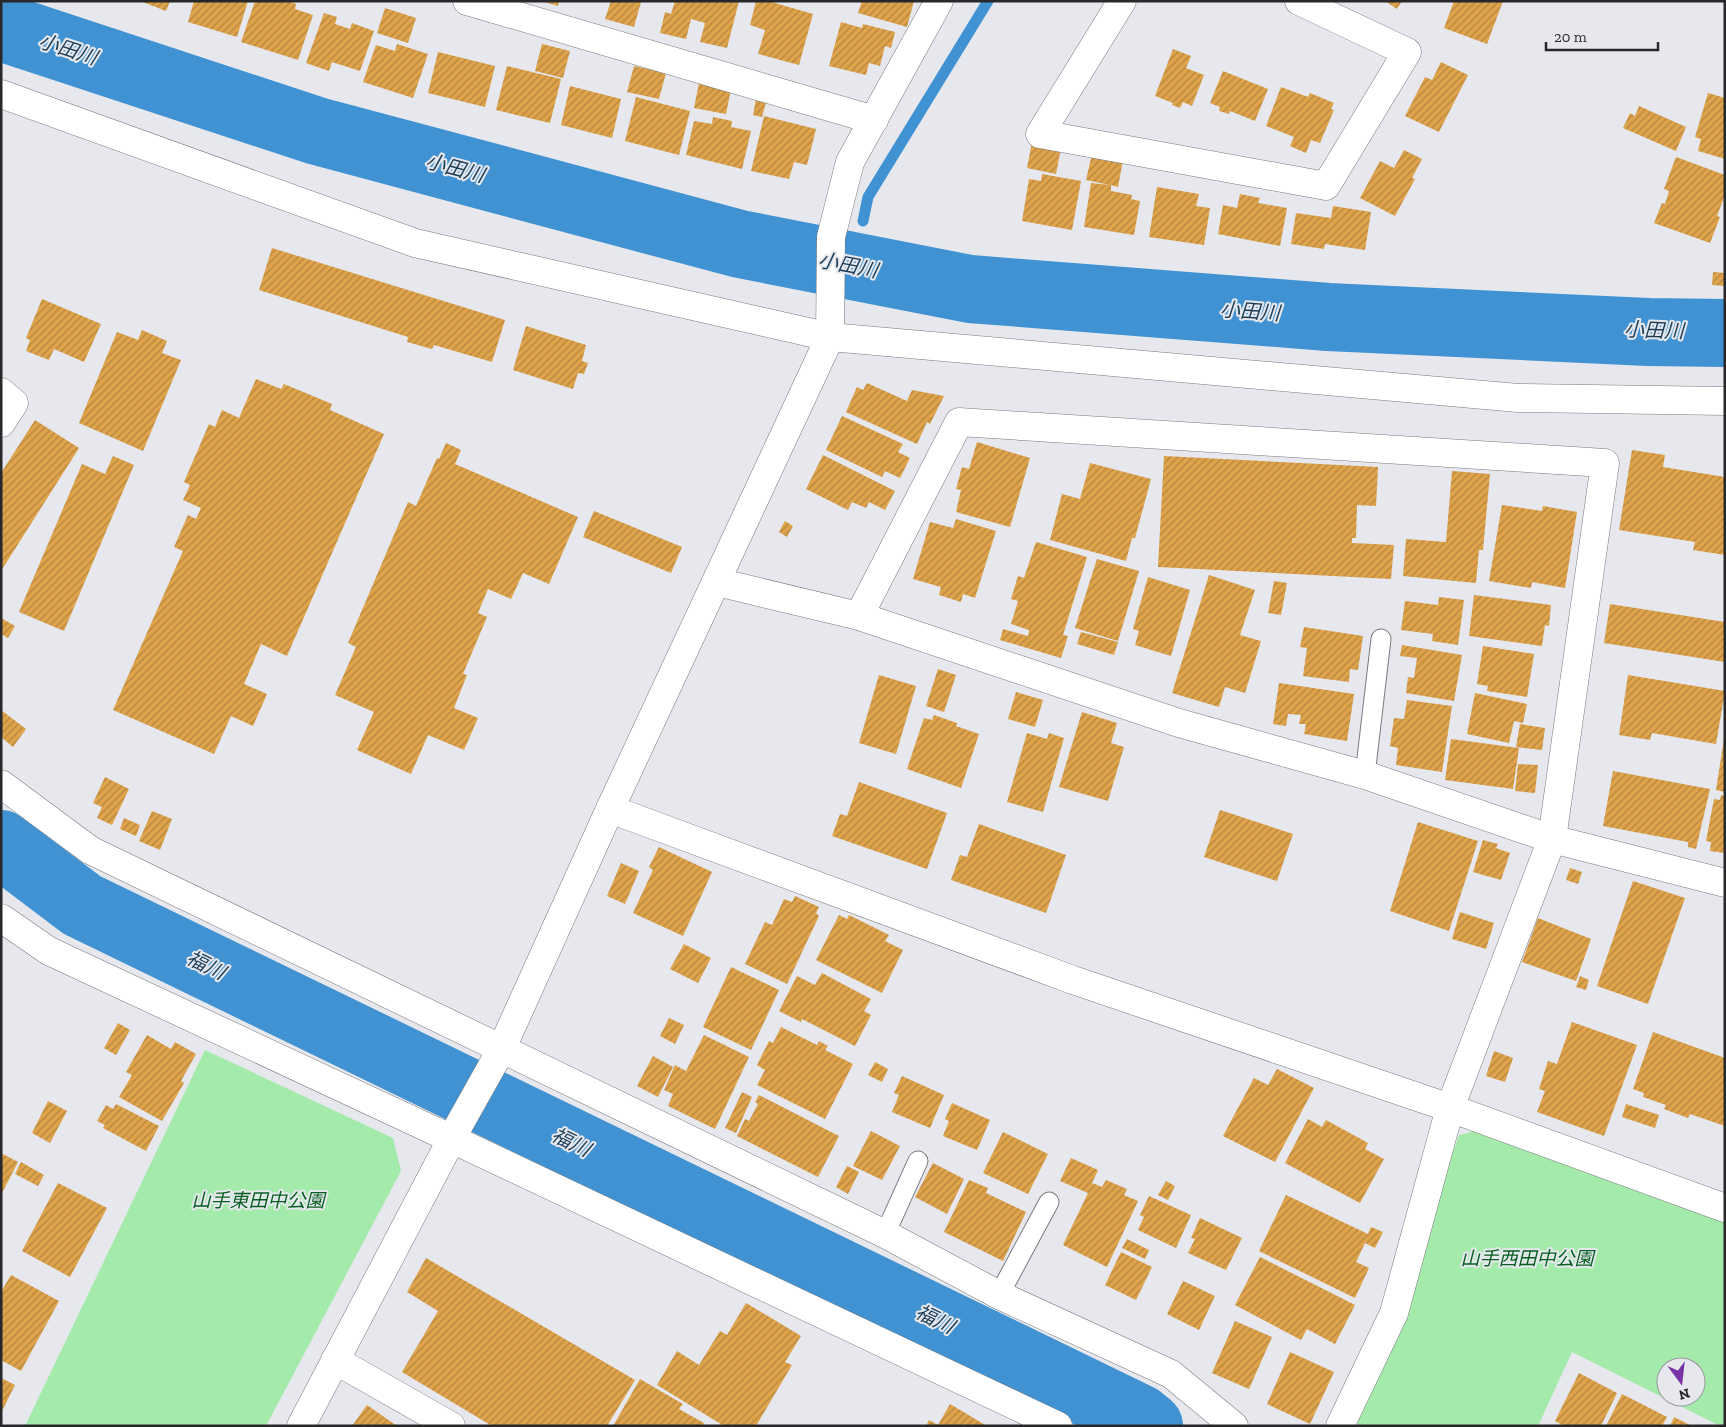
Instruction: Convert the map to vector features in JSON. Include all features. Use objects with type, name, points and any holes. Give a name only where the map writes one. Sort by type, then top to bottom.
[{"type":"street","points":[[467,1],[874,120]]},
{"type":"street","points":[[301,1426],[497,1057],[610,809],[717,582],[830,331],[831,237],[850,162],[939,1]]},
{"type":"street","points":[[1122,1],[1040,134],[1326,186],[1407,52],[1299,1]]},
{"type":"street","points":[[1,94],[415,243],[830,331],[1518,398],[1725,401]]},
{"type":"street","points":[[1,392],[14,403],[1,423]]},
{"type":"street","points":[[859,616],[959,422],[1605,463],[1552,839],[1450,1108],[1394,1313],[1340,1426]]},
{"type":"street","points":[[717,582],[859,616],[1178,723],[1365,775],[1552,839],[1725,883]]},
{"type":"street","points":[[1,784],[90,850],[497,1057],[885,1234],[999,1295],[1171,1374],[1234,1426]]},
{"type":"street","points":[[610,809],[1073,980],[1450,1108],[1725,1208]]},
{"type":"street","points":[[1,918],[49,951],[456,1132],[1058,1426]]},
{"type":"street","points":[[335,1360],[451,1426]]},
{"type":"lane","points":[[1365,775],[1382,639]]},
{"type":"lane","points":[[885,1234],[918,1161]]},
{"type":"lane","points":[[999,1295],[1049,1202]]},
{"type":"green space","name":"山手東田中公園","points":[[205,1050],[393,1138],[401,1171],[266,1426],[25,1426]]},
{"type":"green space","name":"山手西田中公園","points":[[1479,1130],[1725,1220],[1725,1426],[1720,1426],[1682,1407],[1706,1407],[1706,1357],[1656,1357],[1656,1394],[1572,1352],[1538,1426],[1355,1426],[1459,1135]]},
{"type":"building","points":[[140,1],[170,1],[166,11]]},
{"type":"building","points":[[194,1],[248,1],[237,37],[188,22]]},
{"type":"building","points":[[255,1],[288,1],[296,4],[295,9],[313,15],[298,60],[241,42]]},
{"type":"building","points":[[541,1],[559,1],[558,6]]},
{"type":"building","points":[[611,1],[641,2],[634,27],[605,19]]},
{"type":"building","points":[[675,1],[739,1],[727,48],[700,42],[705,23],[691,19],[686,39],[660,33],[665,12],[671,14]]},
{"type":"building","points":[[756,1],[768,1],[813,14],[799,65],[758,54],[765,30],[750,25]]},
{"type":"building","points":[[862,1],[914,1],[907,27],[858,13]]},
{"type":"building","points":[[1385,1],[1402,1],[1397,9]]},
{"type":"building","points":[[1454,1],[1503,1],[1487,44],[1444,28]]},
{"type":"building","points":[[385,8],[416,18],[408,43],[377,33]]},
{"type":"building","points":[[324,13],[337,17],[335,24],[350,29],[352,23],[374,31],[360,71],[332,62],[329,71],[306,63]]},
{"type":"building","points":[[841,22],[862,28],[863,24],[895,32],[891,48],[885,46],[880,66],[869,63],[866,75],[829,66]]},
{"type":"building","points":[[397,44],[428,54],[413,98],[363,82],[376,45],[395,51]]},
{"type":"building","points":[[542,44],[570,51],[563,78],[535,71]]},
{"type":"building","points":[[1173,49],[1191,56],[1186,68],[1204,75],[1192,106],[1183,102],[1180,108],[1155,96]]},
{"type":"building","points":[[438,52],[495,66],[485,107],[428,93]]},
{"type":"building","points":[[1441,62],[1468,75],[1439,132],[1405,116],[1425,77],[1432,80]]},
{"type":"building","points":[[507,66],[561,79],[550,123],[496,110]]},
{"type":"building","points":[[634,66],[666,73],[659,99],[627,92]]},
{"type":"building","points":[[1223,71],[1268,89],[1255,121],[1230,111],[1229,114],[1219,111],[1220,107],[1210,103]]},
{"type":"building","points":[[699,83],[731,89],[726,114],[694,108]]},
{"type":"building","points":[[570,86],[621,99],[612,138],[561,125]]},
{"type":"building","points":[[1281,87],[1308,97],[1310,93],[1334,103],[1331,109],[1334,110],[1320,143],[1311,140],[1306,153],[1290,146],[1294,137],[1266,126]]},
{"type":"building","points":[[1708,93],[1725,98],[1725,159],[1698,151],[1701,139],[1695,137]]},
{"type":"building","points":[[636,97],[690,111],[679,155],[625,141]]},
{"type":"building","points":[[756,99],[766,102],[762,117],[753,115]]},
{"type":"building","points":[[1639,106],[1686,127],[1676,151],[1623,128],[1630,113],[1635,116]]},
{"type":"building","points":[[764,116],[816,129],[807,165],[794,162],[789,179],[751,171]]},
{"type":"building","points":[[713,117],[732,121],[731,127],[751,131],[742,169],[686,155],[694,121],[712,124]]},
{"type":"building","points":[[1032,142],[1061,148],[1056,174],[1027,168]]},
{"type":"building","points":[[1404,150],[1422,159],[1412,178],[1415,179],[1395,216],[1360,198],[1380,161],[1394,168]]},
{"type":"building","points":[[1092,154],[1123,160],[1118,187],[1111,185],[1111,191],[1132,195],[1131,199],[1140,201],[1134,235],[1084,227],[1091,183],[1110,185],[1086,180]]},
{"type":"building","points":[[1676,157],[1725,175],[1725,195],[1717,216],[1720,217],[1710,243],[1654,223],[1662,203],[1665,204],[1669,191],[1664,189]]},
{"type":"building","points":[[1042,174],[1081,181],[1072,230],[1022,221],[1029,179],[1041,181]]},
{"type":"building","points":[[1157,187],[1199,194],[1196,206],[1210,208],[1204,245],[1149,237]]},
{"type":"building","points":[[1240,194],[1260,198],[1258,203],[1287,208],[1280,246],[1218,234],[1223,205],[1237,208]]},
{"type":"building","points":[[1333,206],[1371,212],[1365,250],[1325,244],[1324,249],[1291,244],[1296,213],[1331,218]]},
{"type":"building","points":[[272,248],[505,320],[492,362],[434,345],[432,349],[407,342],[408,337],[259,290]]},
{"type":"building","points":[[1713,272],[1725,273],[1725,286],[1712,285]]},
{"type":"building","points":[[42,299],[101,324],[84,362],[54,349],[49,360],[26,351],[30,340],[26,338]]},
{"type":"building","points":[[526,326],[586,345],[582,361],[588,363],[584,374],[578,373],[573,389],[513,370]]},
{"type":"building","points":[[142,330],[167,341],[162,353],[181,360],[143,451],[79,423],[117,332],[138,340]]},
{"type":"building","points":[[256,379],[281,389],[284,384],[332,404],[330,410],[384,434],[287,656],[261,644],[244,684],[267,694],[253,726],[231,716],[214,754],[113,710],[183,551],[174,547],[188,515],[196,519],[201,508],[183,500],[190,485],[184,482],[209,424],[215,427],[222,410],[239,418]]},
{"type":"building","points":[[867,383],[907,401],[912,390],[944,396],[930,424],[927,422],[917,444],[846,412],[857,387],[863,390]]},
{"type":"building","points":[[842,416],[903,444],[898,452],[910,458],[900,478],[885,471],[882,477],[826,450]]},
{"type":"building","points":[[35,420],[79,448],[1,571],[1,473]]},
{"type":"building","points":[[977,442],[1030,458],[1010,527],[956,512],[961,490],[956,489],[962,467],[969,469]]},
{"type":"building","points":[[446,443],[461,450],[455,464],[578,517],[549,584],[523,573],[511,599],[488,589],[478,613],[487,617],[463,674],[467,675],[454,708],[478,718],[464,750],[428,735],[411,774],[357,750],[374,712],[335,695],[356,647],[348,643],[408,502],[416,506],[437,458],[439,459]]},
{"type":"building","points":[[1632,450],[1665,455],[1663,467],[1725,477],[1725,555],[1693,550],[1695,542],[1619,530]]},
{"type":"building","points":[[823,455],[895,491],[885,510],[869,502],[866,508],[852,502],[848,510],[806,489]]},
{"type":"building","points":[[113,456],[134,465],[64,631],[19,612],[82,464],[105,474]]},
{"type":"building","points":[[1164,456],[1378,467],[1376,506],[1357,505],[1356,538],[1352,538],[1352,543],[1394,545],[1391,579],[1158,567]]},
{"type":"building","points":[[1090,463],[1151,479],[1135,538],[1132,538],[1126,561],[1050,540],[1062,494],[1080,499]]},
{"type":"building","points":[[1452,471],[1490,474],[1483,550],[1479,550],[1476,583],[1403,576],[1406,539],[1446,542]]},
{"type":"building","points":[[1502,505],[1542,511],[1543,506],[1577,512],[1565,588],[1532,582],[1531,588],[1489,581]]},
{"type":"building","points":[[594,511],[682,547],[671,573],[583,537]]},
{"type":"building","points":[[956,519],[996,531],[975,598],[963,594],[961,602],[939,595],[941,587],[913,579],[930,522],[953,528]]},
{"type":"building","points":[[785,521],[793,526],[787,537],[779,532]]},
{"type":"building","points":[[1036,542],[1087,557],[1063,635],[1068,636],[1061,658],[1000,640],[1003,629],[1028,636],[1029,630],[1011,624],[1018,601],[1011,599],[1018,576],[1024,578]]},
{"type":"building","points":[[1097,559],[1139,571],[1118,641],[1075,628]]},
{"type":"building","points":[[1209,575],[1255,590],[1240,635],[1261,641],[1245,693],[1225,687],[1219,707],[1172,693]]},
{"type":"building","points":[[1148,577],[1190,590],[1171,656],[1135,645],[1139,631],[1133,629]]},
{"type":"building","points":[[1274,581],[1287,583],[1281,615],[1268,613]]},
{"type":"building","points":[[1474,595],[1551,605],[1549,626],[1545,625],[1542,646],[1469,636]]},
{"type":"building","points":[[1439,597],[1464,600],[1458,645],[1432,641],[1433,634],[1401,630],[1405,601],[1438,605]]},
{"type":"building","points":[[1610,604],[1725,622],[1725,662],[1604,643]]},
{"type":"building","points":[[1,618],[15,626],[8,638],[1,634]]},
{"type":"building","points":[[1304,627],[1363,636],[1358,670],[1350,669],[1349,682],[1303,676],[1307,648],[1300,647]]},
{"type":"building","points":[[1081,632],[1118,642],[1114,655],[1077,644]]},
{"type":"building","points":[[1402,645],[1462,655],[1454,701],[1406,693],[1408,677],[1414,678],[1417,658],[1400,656]]},
{"type":"building","points":[[1483,646],[1534,654],[1527,697],[1487,691],[1488,686],[1477,684]]},
{"type":"building","points":[[938,669],[956,675],[944,712],[926,706]]},
{"type":"building","points":[[879,675],[916,686],[896,754],[859,743]]},
{"type":"building","points":[[1628,675],[1725,691],[1716,744],[1652,733],[1650,740],[1619,735]]},
{"type":"building","points":[[1279,683],[1354,694],[1347,741],[1304,734],[1306,724],[1299,724],[1301,715],[1288,714],[1286,726],[1273,724]]},
{"type":"building","points":[[1016,692],[1043,700],[1035,727],[1008,719]]},
{"type":"building","points":[[1475,693],[1527,704],[1523,723],[1514,721],[1509,743],[1467,734]]},
{"type":"building","points":[[1407,700],[1452,706],[1442,772],[1396,765],[1398,748],[1390,746],[1394,718],[1404,719]]},
{"type":"building","points":[[1,710],[26,729],[13,747],[1,737]]},
{"type":"building","points":[[1082,712],[1117,723],[1111,743],[1124,747],[1108,801],[1059,787]]},
{"type":"building","points":[[934,715],[957,723],[956,726],[979,734],[961,788],[907,769],[924,718],[932,720]]},
{"type":"building","points":[[1520,724],[1545,728],[1542,750],[1516,747]]},
{"type":"building","points":[[1027,733],[1047,739],[1049,733],[1064,738],[1043,812],[1007,802]]},
{"type":"building","points":[[1451,739],[1519,748],[1513,789],[1445,780]]},
{"type":"building","points":[[1725,740],[1725,792],[1716,790]]},
{"type":"building","points":[[1518,764],[1538,765],[1535,793],[1515,791]]},
{"type":"building","points":[[1613,771],[1710,789],[1696,849],[1688,847],[1688,842],[1603,826]]},
{"type":"building","points":[[105,777],[129,789],[112,825],[97,818],[102,807],[93,803]]},
{"type":"building","points":[[859,782],[947,813],[927,869],[832,836],[840,814],[847,816]]},
{"type":"building","points":[[1721,795],[1725,796],[1725,853],[1710,851],[1711,842],[1706,841],[1714,799],[1720,800]]},
{"type":"building","points":[[1220,810],[1293,834],[1277,881],[1204,857]]},
{"type":"building","points":[[152,811],[172,819],[160,850],[139,841]]},
{"type":"building","points":[[124,818],[140,825],[136,836],[120,829]]},
{"type":"building","points":[[1418,822],[1478,841],[1449,931],[1390,911]]},
{"type":"building","points":[[979,824],[1066,855],[1046,913],[951,880],[960,855],[967,857]]},
{"type":"building","points":[[1483,840],[1498,844],[1496,848],[1510,853],[1501,880],[1473,872]]},
{"type":"building","points":[[659,847],[712,872],[683,936],[633,913],[653,870],[649,867]]},
{"type":"building","points":[[621,863],[639,871],[625,904],[607,896]]},
{"type":"building","points":[[1570,868],[1582,872],[1578,884],[1566,880]]},
{"type":"building","points":[[1633,881],[1685,898],[1648,1004],[1597,986]]},
{"type":"building","points":[[795,896],[819,907],[816,913],[819,916],[787,984],[745,964],[765,922],[772,925],[784,899],[792,902]]},
{"type":"building","points":[[1460,912],[1494,923],[1486,949],[1452,939]]},
{"type":"building","points":[[839,915],[847,919],[849,915],[889,935],[885,941],[903,950],[882,993],[816,960]]},
{"type":"building","points":[[1538,918],[1591,939],[1576,981],[1522,962]]},
{"type":"building","points":[[684,944],[711,958],[698,983],[670,969]]},
{"type":"building","points":[[731,967],[779,990],[751,1050],[703,1027]]},
{"type":"building","points":[[822,973],[871,999],[864,1011],[871,1015],[855,1046],[802,1019],[801,1022],[779,1011],[797,976],[815,985]]},
{"type":"building","points":[[1580,976],[1589,980],[1586,990],[1576,987]]},
{"type":"building","points":[[669,1018],[684,1025],[675,1044],[660,1036]]},
{"type":"building","points":[[1572,1022],[1637,1045],[1604,1136],[1537,1112],[1545,1091],[1539,1089],[1548,1061],[1557,1064]]},
{"type":"building","points":[[118,1023],[130,1030],[116,1055],[104,1048]]},
{"type":"building","points":[[781,1027],[817,1045],[819,1041],[828,1046],[825,1050],[853,1064],[825,1119],[757,1085],[765,1070],[757,1065],[769,1041],[773,1043]]},
{"type":"building","points":[[1653,1032],[1725,1058],[1725,1126],[1690,1114],[1688,1118],[1664,1109],[1666,1105],[1643,1097],[1644,1093],[1633,1089]]},
{"type":"building","points":[[147,1035],[171,1049],[175,1042],[196,1054],[181,1081],[184,1083],[162,1121],[119,1097],[132,1075],[126,1072]]},
{"type":"building","points":[[704,1035],[749,1057],[715,1129],[668,1106],[673,1094],[664,1090],[675,1065],[686,1071]]},
{"type":"building","points":[[1494,1051],[1513,1058],[1505,1082],[1486,1076]]},
{"type":"building","points":[[653,1056],[673,1067],[658,1097],[637,1086]]},
{"type":"building","points":[[875,1062],[888,1069],[882,1082],[868,1075]]},
{"type":"building","points":[[1277,1069],[1314,1088],[1275,1162],[1223,1136],[1254,1078],[1268,1085]]},
{"type":"building","points":[[902,1076],[944,1095],[930,1128],[892,1112],[899,1095],[894,1093]]},
{"type":"building","points":[[742,1092],[752,1097],[736,1133],[725,1128]]},
{"type":"building","points":[[759,1095],[839,1136],[818,1177],[737,1136],[745,1119],[749,1121],[758,1104],[755,1102]]},
{"type":"building","points":[[48,1101],[67,1111],[50,1143],[32,1133]]},
{"type":"building","points":[[952,1103],[990,1120],[977,1150],[943,1136],[949,1121],[945,1119]]},
{"type":"building","points":[[116,1104],[159,1126],[146,1151],[103,1128],[105,1125],[97,1121],[106,1105],[113,1109]]},
{"type":"building","points":[[1626,1104],[1659,1115],[1655,1128],[1622,1117]]},
{"type":"building","points":[[1308,1119],[1322,1127],[1326,1120],[1368,1143],[1365,1149],[1384,1159],[1360,1203],[1285,1163]]},
{"type":"building","points":[[871,1131],[900,1146],[882,1180],[853,1166]]},
{"type":"building","points":[[1003,1132],[1048,1154],[1028,1194],[983,1173]]},
{"type":"building","points":[[1,1153],[18,1162],[1,1195]]},
{"type":"building","points":[[1071,1158],[1098,1170],[1092,1183],[1102,1187],[1106,1180],[1127,1189],[1124,1195],[1138,1201],[1107,1267],[1063,1245],[1088,1193],[1060,1181]]},
{"type":"building","points":[[21,1162],[44,1175],[38,1186],[15,1174]]},
{"type":"building","points":[[933,1163],[964,1179],[947,1214],[915,1197]]},
{"type":"building","points":[[847,1166],[859,1172],[848,1194],[836,1187]]},
{"type":"building","points":[[969,1180],[988,1188],[986,1193],[1026,1212],[1003,1261],[944,1232]]},
{"type":"building","points":[[1166,1181],[1175,1186],[1168,1200],[1158,1195]]},
{"type":"building","points":[[58,1183],[107,1208],[70,1277],[22,1251]]},
{"type":"building","points":[[1286,1195],[1368,1234],[1371,1227],[1383,1232],[1375,1248],[1365,1243],[1356,1262],[1369,1268],[1355,1298],[1259,1251]]},
{"type":"building","points":[[1149,1196],[1191,1215],[1176,1248],[1138,1230],[1144,1217],[1140,1215]]},
{"type":"building","points":[[1200,1218],[1242,1238],[1226,1270],[1188,1253],[1195,1239],[1191,1238]]},
{"type":"building","points":[[1127,1239],[1149,1250],[1145,1259],[1122,1248]]},
{"type":"building","points":[[1121,1252],[1152,1267],[1136,1300],[1105,1285]]},
{"type":"building","points":[[1260,1257],[1355,1305],[1335,1344],[1307,1329],[1301,1340],[1235,1305]]},
{"type":"building","points":[[426,1258],[635,1380],[607,1426],[492,1426],[402,1372],[438,1311],[407,1292]]},
{"type":"building","points":[[11,1275],[59,1301],[21,1371],[1,1360],[1,1292]]},
{"type":"building","points":[[1183,1281],[1215,1296],[1199,1330],[1167,1314]]},
{"type":"building","points":[[746,1303],[801,1336],[785,1362],[792,1365],[756,1426],[724,1426],[657,1385],[677,1351],[699,1365],[720,1331],[727,1335]]},
{"type":"building","points":[[1235,1321],[1272,1337],[1249,1389],[1212,1373]]},
{"type":"building","points":[[1290,1352],[1334,1372],[1310,1424],[1267,1404]]},
{"type":"building","points":[[1579,1373],[1617,1393],[1601,1426],[1564,1426],[1555,1421]]},
{"type":"building","points":[[1,1378],[15,1385],[1,1413]]},
{"type":"building","points":[[640,1379],[683,1404],[679,1409],[704,1423],[703,1426],[613,1426]]},
{"type":"building","points":[[1622,1394],[1667,1417],[1662,1426],[1606,1426]]},
{"type":"building","points":[[950,1404],[987,1426],[926,1426],[929,1420],[938,1425]]},
{"type":"building","points":[[367,1405],[397,1426],[352,1426]]},
{"type":"building","points":[[1674,1417],[1692,1426],[1670,1426]]},
{"type":"waterway","points":[[863,221],[868,197],[988,1]]},
{"type":"waterway","name":"小田川","points":[[1,27],[317,131],[740,244],[970,289],[1328,317],[1648,332],[1725,333]]},
{"type":"waterway","points":[[861,268],[863,252]]},
{"type":"waterway","name":"福川","points":[[1,844],[82,905],[1139,1418],[1149,1426]]}]
